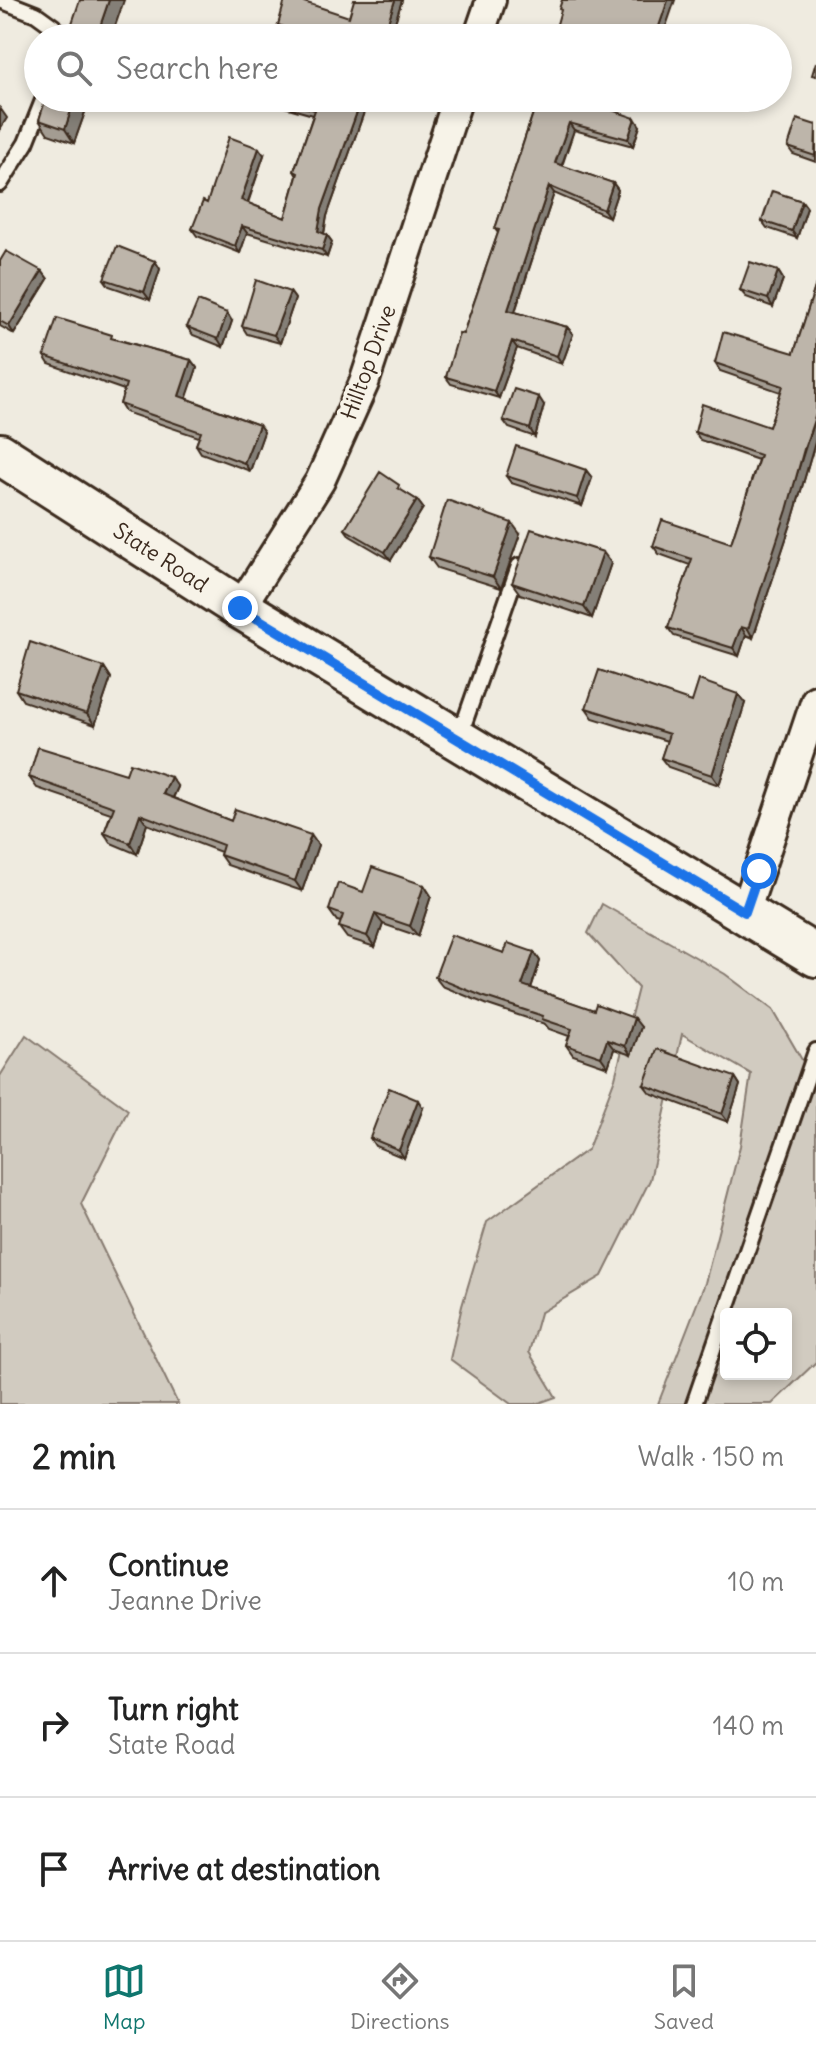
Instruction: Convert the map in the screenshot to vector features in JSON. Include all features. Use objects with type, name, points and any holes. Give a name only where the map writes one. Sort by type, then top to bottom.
[{"type":"main road","name":"State Road","points":[[0,454],[240,608],[816,956]]},
{"type":"street","points":[[483,24],[491,0]]},
{"type":"street","name":"Hilltop Drive","points":[[240,608],[320,481],[364,383],[453,112]]},
{"type":"street","points":[[745,912],[816,700]]},
{"type":"lane","points":[[0,0],[36,14],[50,24]]},
{"type":"lane","points":[[0,184],[26,143],[38,112]]},
{"type":"lane","points":[[459,740],[523,554]]},
{"type":"lane","points":[[694,1404],[816,1051]]},
{"type":"shaded area","points":[[602,904],[725,974],[773,1010],[816,1087],[816,1362],[772,1404],[658,1404],[705,1283],[740,1146],[751,1074],[682,1034],[650,1180],[602,1276],[540,1313],[529,1352],[556,1397],[536,1404],[511,1404],[450,1359],[487,1222],[588,1149],[615,1078],[638,988],[588,933]]},
{"type":"shaded area","points":[[26,1035],[128,1110],[81,1204],[178,1404],[0,1404],[0,1076]]},
{"type":"building","points":[[80,0],[109,0],[101,24],[72,24]]},
{"type":"building","points":[[285,0],[298,0],[349,17],[354,0],[395,0],[387,24],[278,24]]},
{"type":"building","points":[[562,0],[668,0],[660,24],[557,24]]},
{"type":"building","points":[[42,112],[70,112],[65,129],[39,120]]},
{"type":"building","points":[[314,112],[357,112],[322,209],[318,231],[327,235],[322,250],[242,226],[235,246],[192,229],[203,201],[207,203],[229,137],[259,148],[241,200],[285,218],[298,173],[294,171]]},
{"type":"building","points":[[533,112],[618,112],[635,118],[628,139],[569,123],[555,163],[613,183],[604,210],[549,186],[508,310],[567,327],[557,356],[512,341],[494,391],[446,377],[459,333],[463,334],[499,230],[495,229]]},
{"type":"building","points":[[797,119],[816,125],[815,156],[788,147]]},
{"type":"building","points":[[772,191],[802,201],[792,231],[762,221]]},
{"type":"building","points":[[117,246],[155,261],[144,292],[104,279]]},
{"type":"building","points":[[6,251],[42,271],[9,326],[0,321],[0,261]]},
{"type":"building","points":[[750,262],[778,271],[768,299],[740,290]]},
{"type":"building","points":[[256,280],[290,292],[274,335],[242,326]]},
{"type":"building","points":[[816,284],[816,414],[748,629],[741,627],[733,648],[668,628],[692,559],[653,546],[662,520],[731,543],[760,455],[695,432],[702,404],[769,427],[783,386],[715,363],[723,332],[794,353]]},
{"type":"building","points":[[198,301],[227,313],[218,339],[187,327]]},
{"type":"building","points":[[57,318],[112,335],[111,338],[191,360],[179,396],[259,425],[244,463],[196,445],[201,432],[120,404],[126,384],[44,356]]},
{"type":"building","points":[[514,389],[539,397],[530,429],[503,420]]},
{"type":"building","points":[[516,446],[586,470],[577,498],[506,476]]},
{"type":"building","points":[[380,472],[417,500],[385,552],[345,529]]},
{"type":"building","points":[[447,500],[512,523],[493,577],[429,557]]},
{"type":"building","points":[[531,529],[603,552],[584,607],[512,583]]},
{"type":"building","points":[[30,642],[104,667],[87,714],[16,690]]},
{"type":"building","points":[[599,670],[692,702],[699,680],[738,694],[712,775],[661,758],[669,734],[586,708]]},
{"type":"building","points":[[38,747],[126,774],[130,763],[171,777],[163,794],[231,821],[235,809],[311,835],[295,881],[220,855],[223,845],[140,814],[130,843],[104,833],[114,807],[29,777]]},
{"type":"building","points":[[372,867],[424,885],[410,926],[375,914],[367,936],[339,927],[343,915],[329,910],[338,883],[363,892]]},
{"type":"building","points":[[451,935],[504,953],[508,943],[534,952],[522,985],[594,1010],[596,1004],[634,1018],[625,1046],[607,1040],[601,1057],[566,1045],[572,1029],[435,977]]},
{"type":"building","points":[[657,1049],[735,1077],[722,1114],[644,1085]]},
{"type":"building","points":[[389,1088],[418,1100],[399,1150],[370,1138]]},
{"type":"route","points":[[240,608],[745,912],[759,871]]}]
